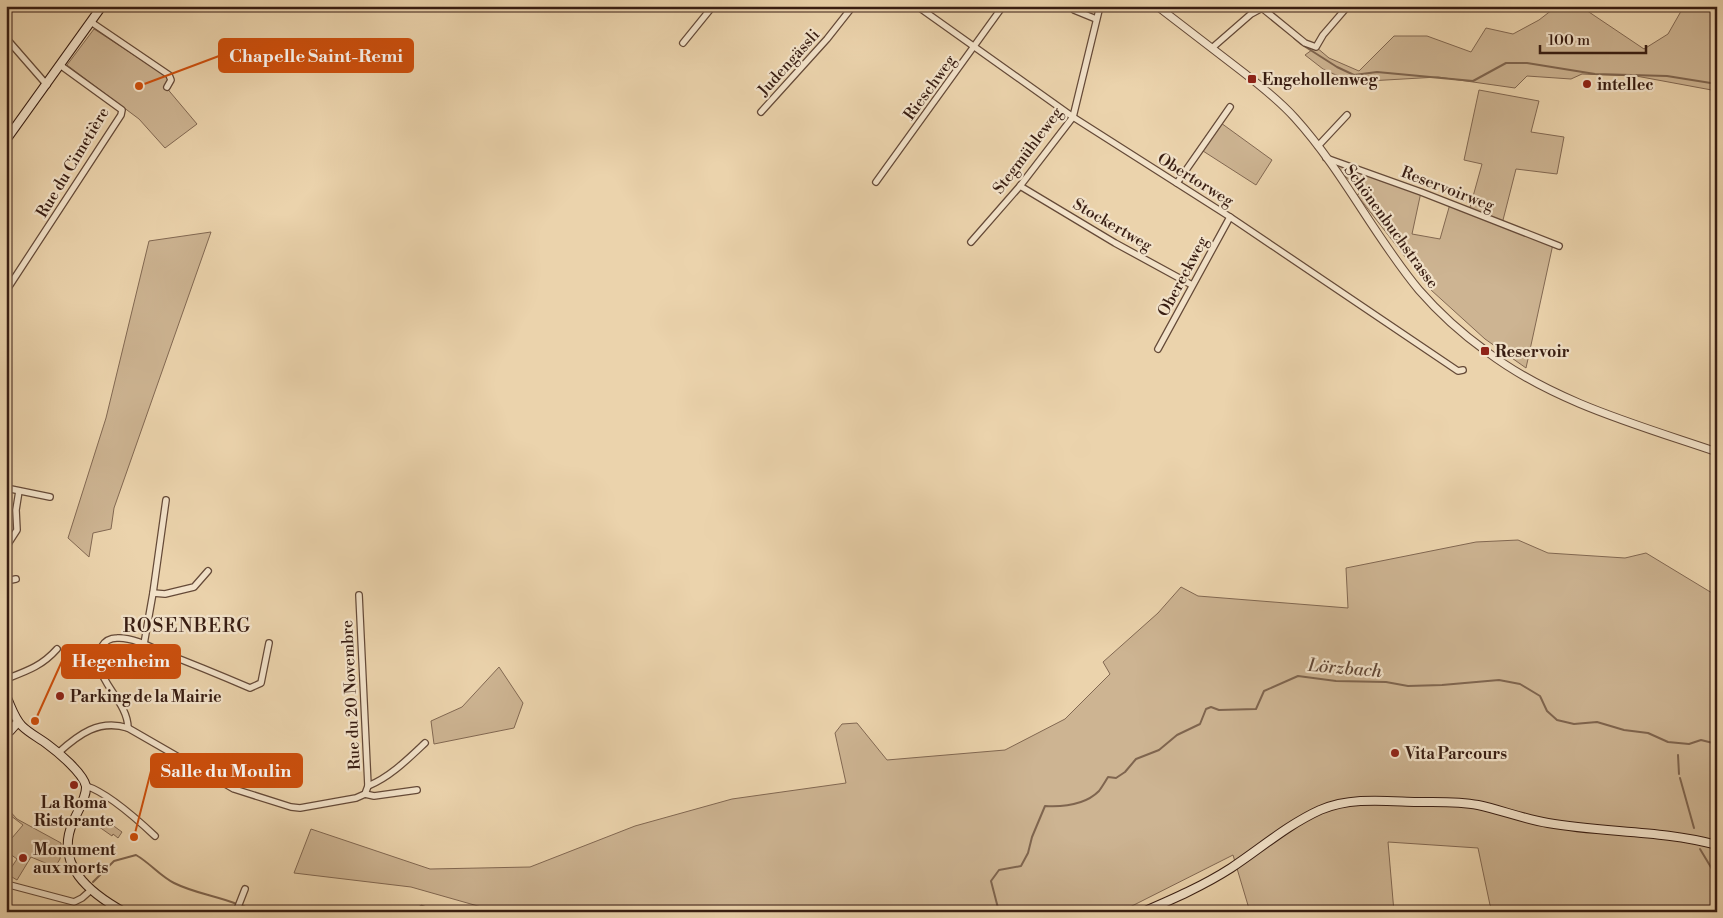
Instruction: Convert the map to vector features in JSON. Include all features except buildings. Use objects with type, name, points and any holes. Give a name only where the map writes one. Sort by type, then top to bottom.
[{"type":"main road","points":[[6,140],[102,6]]},
{"type":"main road","points":[[6,696],[18,722],[58,753],[80,775],[86,786],[85,794],[71,826],[68,846],[70,859],[74,870],[91,890],[124,912]]},
{"type":"main road","points":[[6,724],[18,722]]},
{"type":"main road","points":[[6,732],[10,731],[18,722]]},
{"type":"main road","points":[[1143,912],[1196,889],[1231,868],[1274,837],[1319,811],[1340,803],[1362,800],[1452,802],[1477,805],[1547,823],[1674,836],[1717,845]]},
{"type":"street","points":[[683,42],[713,6]]},
{"type":"street","name":"Judengässli","points":[[761,112],[827,39],[853,6]]},
{"type":"street","name":"Obertorweg","points":[[916,6],[1073,117],[1230,217],[1458,371],[1463,370]]},
{"type":"street","name":"Rieschweg","points":[[876,182],[1003,6]]},
{"type":"street","points":[[1070,6],[1074,10],[1096,19]]},
{"type":"street","name":"Stegmühleweg","points":[[971,242],[1020,186],[1073,117],[1100,6]]},
{"type":"street","name":"Schönenbuchstrasse","points":[[1158,6],[1295,117],[1318,146],[1419,290],[1437,310],[1485,351],[1524,377],[1554,392],[1717,452]]},
{"type":"street","points":[[1212,48],[1251,14],[1262,8],[1305,43],[1316,48],[1323,35],[1348,6]]},
{"type":"street","points":[[90,22],[169,75],[171,80],[167,87]]},
{"type":"street","points":[[6,38],[47,85]]},
{"type":"street","name":"Rue du Cimetière","points":[[6,290],[121,115],[122,110],[60,65]]},
{"type":"street","points":[[1177,183],[1230,107]]},
{"type":"street","points":[[1318,146],[1347,115]]},
{"type":"street","name":"Reservoirweg","points":[[1326,158],[1559,246]]},
{"type":"street","name":"Stockertweg","points":[[1020,186],[1115,243],[1192,286]]},
{"type":"street","name":"Obereckweg","points":[[1158,349],[1230,217]]},
{"type":"street","points":[[6,488],[50,497]]},
{"type":"street","points":[[6,547],[16,530],[16,510],[19,491]]},
{"type":"street","points":[[144,644],[166,500]]},
{"type":"street","points":[[153,594],[165,594],[194,587],[208,571]]},
{"type":"street","points":[[6,580],[16,579]]},
{"type":"street","name":"Rue du 20 Novembre","points":[[359,595],[368,786],[365,794]]},
{"type":"street","points":[[128,728],[127,718],[100,667],[99,651],[107,640],[121,638],[144,644],[250,688],[261,683],[269,643]]},
{"type":"street","points":[[6,679],[47,661],[57,649]]},
{"type":"street","points":[[58,753],[74,738],[98,726],[104,724],[118,725],[128,728],[234,789],[291,807],[300,808],[356,798],[365,794],[374,796],[418,790]]},
{"type":"street","points":[[368,786],[407,760],[425,742]]},
{"type":"street","points":[[86,786],[107,798],[136,819],[155,836]]},
{"type":"street","points":[[7,885],[19,886],[74,902],[91,890]]},
{"type":"street","points":[[238,907],[245,889]]},
{"type":"shaded area","points":[[1557,6],[1580,6],[1644,49],[1668,34],[1684,6],[1716,6],[1717,91],[1636,76],[1582,74],[1571,79],[1527,76],[1515,88],[1438,77],[1351,82],[1323,69],[1305,55],[1316,47],[1329,58],[1359,71],[1394,36],[1427,36],[1471,52],[1486,28],[1513,34],[1539,20]]},
{"type":"shaded area","points":[[94,29],[169,78],[165,86],[197,124],[165,148],[139,119],[67,65]]},
{"type":"shaded area","points":[[1479,90],[1539,101],[1531,132],[1564,137],[1557,174],[1516,169],[1502,224],[1553,244],[1526,368],[1485,339],[1431,290],[1357,195],[1363,191],[1346,177],[1336,164],[1421,192],[1412,234],[1440,239],[1450,204],[1469,211],[1482,164],[1464,160]]},
{"type":"shaded area","points":[[1221,123],[1272,160],[1256,185],[1203,151]]},
{"type":"shaded area","points":[[211,232],[114,508],[111,529],[93,533],[89,557],[68,538],[106,418],[149,241]]},
{"type":"shaded area","points":[[1518,540],[1548,553],[1625,558],[1646,553],[1717,596],[1717,912],[1497,912],[1490,905],[1478,848],[1388,842],[1394,912],[1250,912],[1233,855],[1120,912],[499,912],[411,887],[294,873],[311,829],[430,869],[530,867],[635,826],[732,799],[846,783],[835,733],[842,724],[857,723],[887,760],[1005,750],[1065,719],[1110,674],[1103,662],[1158,613],[1181,587],[1198,596],[1348,608],[1346,568],[1476,542]]},
{"type":"shaded area","points":[[499,667],[523,703],[514,728],[434,744],[431,721],[462,707]]},
{"type":"shaded area","points":[[6,807],[17,819],[61,843],[60,859],[55,867],[31,857],[17,880],[7,874],[17,859],[6,851],[6,845],[23,825],[6,812]]},
{"type":"shaded area","points":[[102,814],[114,819],[111,824],[122,832],[118,838],[95,824]]},
{"type":"waterway","points":[[1294,38],[1337,67],[1354,75],[1377,72],[1473,81],[1506,63],[1527,63],[1595,74],[1667,76],[1717,84]]},
{"type":"waterway","name":"Lörzbach","points":[[994,912],[998,908],[991,881],[999,870],[1021,866],[1028,853],[1032,837],[1045,806],[1059,806],[1081,802],[1093,796],[1099,791],[1108,777],[1116,778],[1125,772],[1136,759],[1159,750],[1177,735],[1200,724],[1206,709],[1211,707],[1219,710],[1256,709],[1264,691],[1298,676],[1336,681],[1386,682],[1408,686],[1499,680],[1520,684],[1540,696],[1547,711],[1557,720],[1574,724],[1597,722],[1624,730],[1648,733],[1668,742],[1689,744],[1701,740],[1717,744]]},
{"type":"waterway","points":[[1678,755],[1679,774]]},
{"type":"waterway","points":[[1680,778],[1694,828]]},
{"type":"waterway","points":[[1700,849],[1712,869],[1717,889]]},
{"type":"waterway","points":[[93,882],[114,861],[136,855],[174,883],[237,904]]},
{"type":"waterway","points":[[241,905],[257,912]]},
{"type":"place","name":"Engehollenweg","points":[[1252,79]]},
{"type":"place","name":"intellec","points":[[1587,84]]},
{"type":"place","name":"Chapelle Saint-Remi","points":[[139,86]]},
{"type":"place","name":"Reservoir","points":[[1485,351]]},
{"type":"place","name":"Parking de la Mairie","points":[[60,696]]},
{"type":"place","name":"Hegenheim","points":[[35,721]]},
{"type":"place","name":"Vita Parcours","points":[[1395,753]]},
{"type":"place","name":"La Roma Ristorante","points":[[74,785]]},
{"type":"place","name":"Salle du Moulin","points":[[134,837]]},
{"type":"place","name":"Monument aux morts","points":[[23,858]]},
{"type":"district","name":"ROSENBERG","points":[[187,625]]}]
